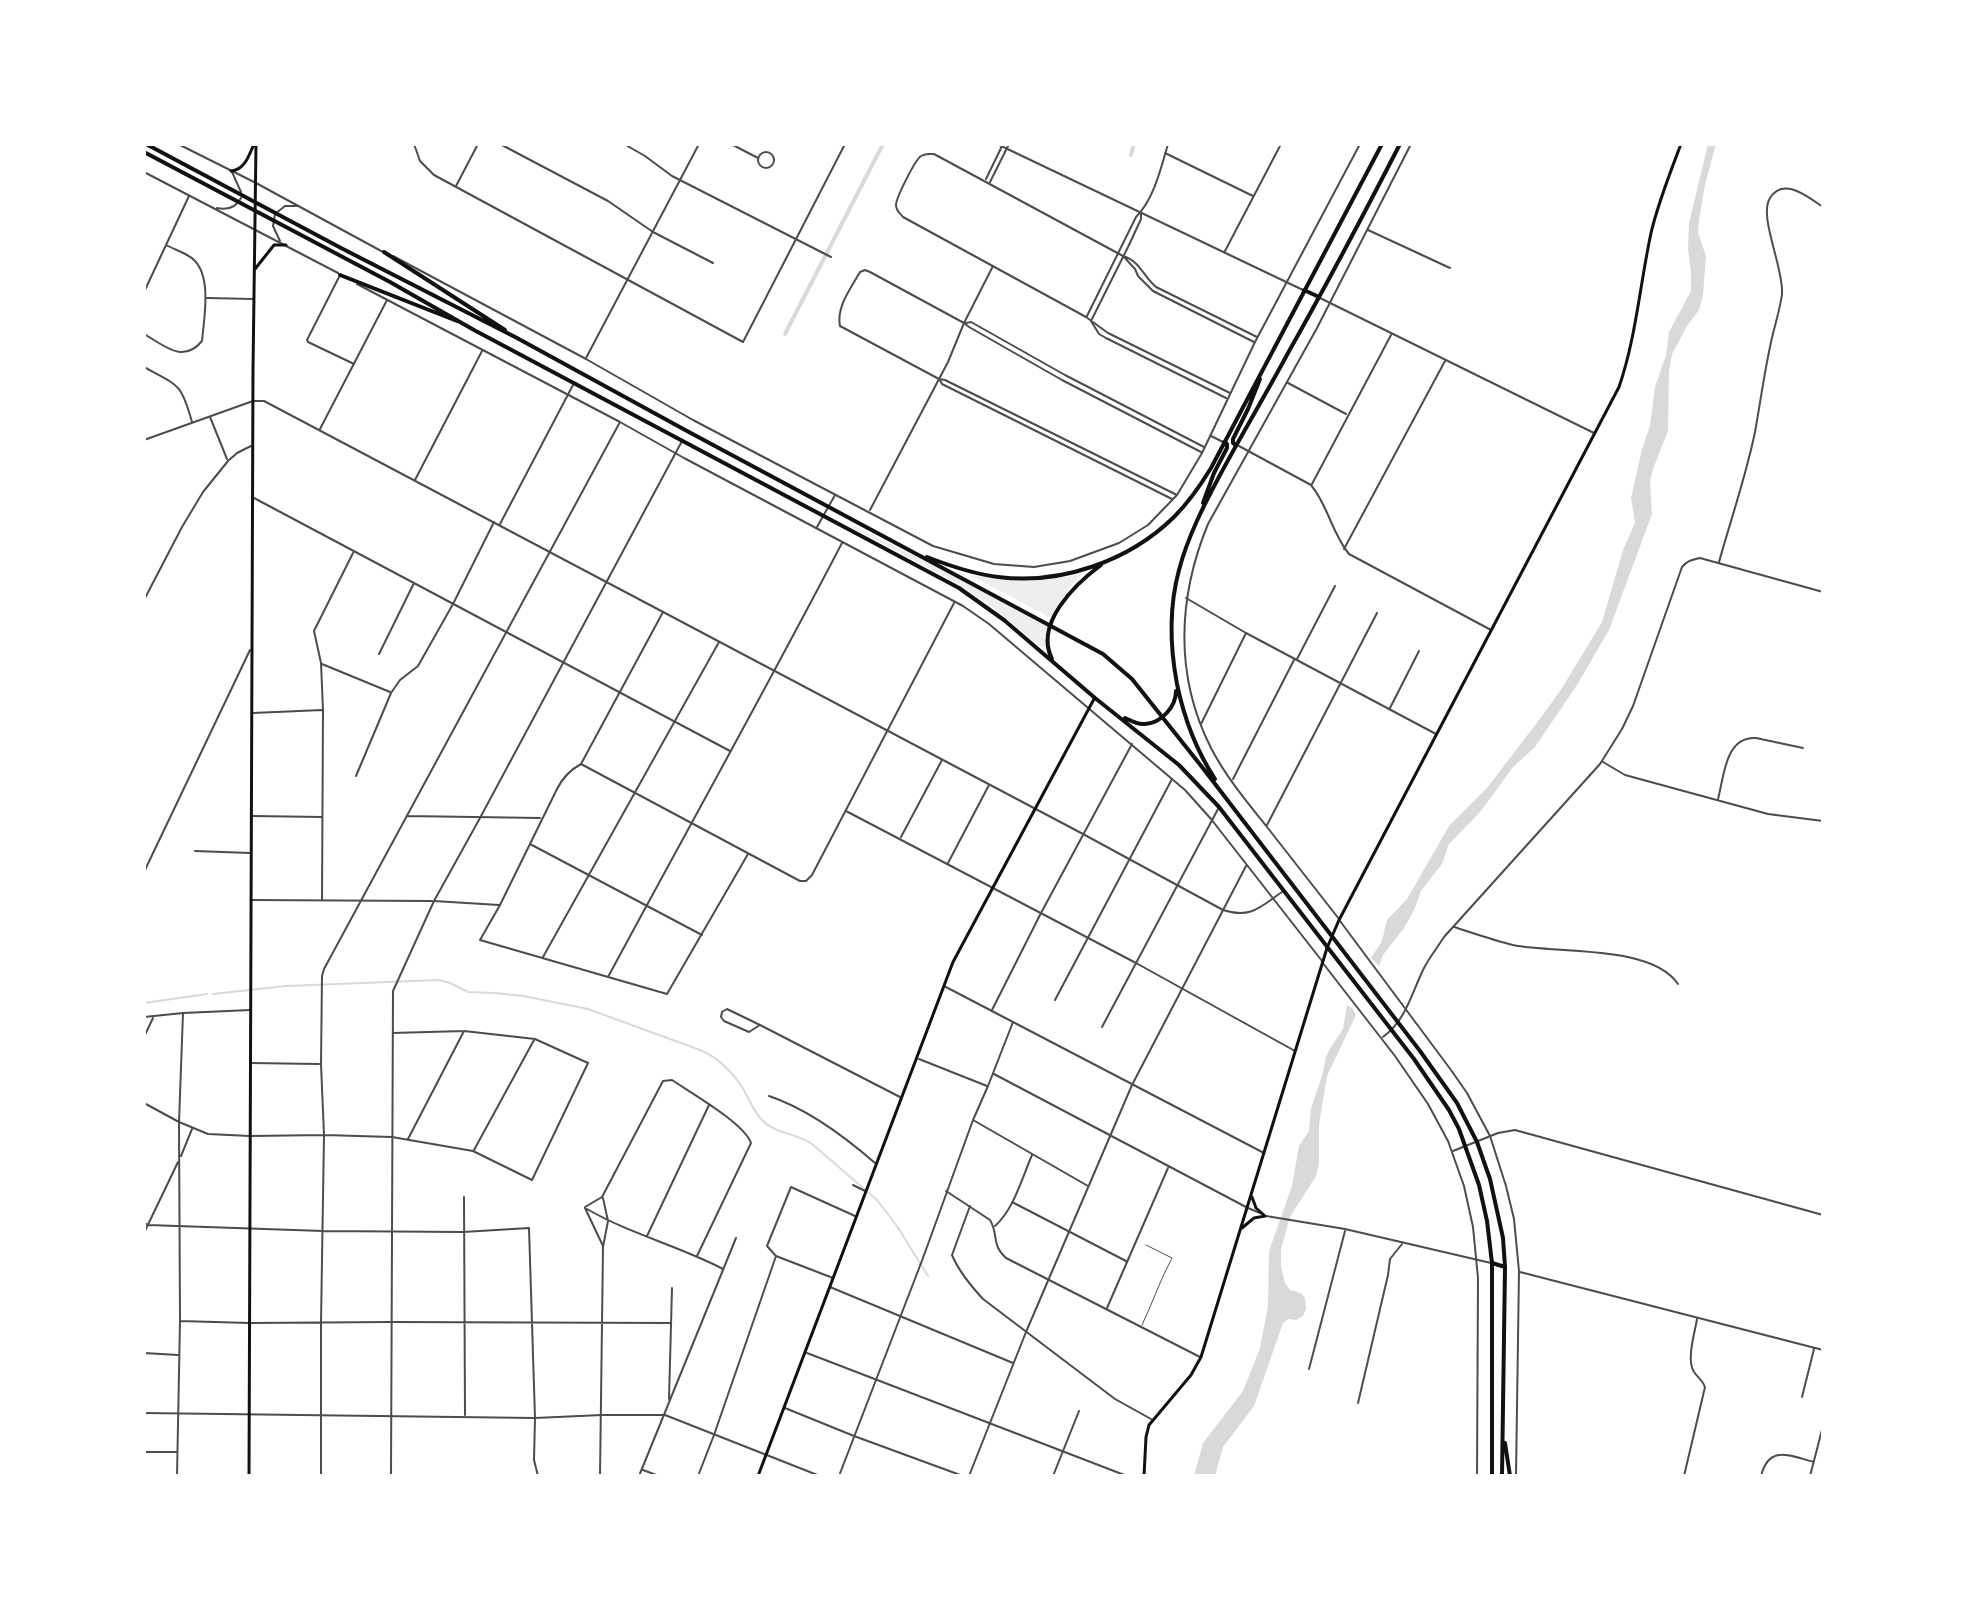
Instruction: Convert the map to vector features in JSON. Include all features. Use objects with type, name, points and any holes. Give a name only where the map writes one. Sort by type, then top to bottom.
[{"type":"highway","points":[[146,144],[517,338],[1051,625],[1103,654],[1132,679],[1399,1023],[1449,1092],[1477,1142],[1490,1179],[1503,1238],[1502,1476]]},
{"type":"highway","points":[[1056,665],[1047,643],[1051,625],[1063,602],[1078,583],[1106,561],[1140,543],[1176,515],[1204,480],[1382,144]]},
{"type":"highway","points":[[1196,524],[1400,144]]},
{"type":"highway","points":[[144,152],[444,311],[474,330]]},
{"type":"highway","points":[[384,252],[517,338]]},
{"type":"highway","points":[[340,275],[474,330],[974,597],[1179,765],[1219,807],[1392,1031],[1454,1119],[1483,1202],[1492,1263],[1491,1476]]},
{"type":"highway","points":[[1304,290],[1319,297]]},
{"type":"highway","points":[[1236,445],[1233,439],[1267,362]]},
{"type":"highway","points":[[682,440],[687,431]]},
{"type":"highway","points":[[1224,442],[1227,448],[1212,477],[1183,557],[1174,598],[1172,645],[1181,705],[1198,748],[1234,808]]},
{"type":"highway","points":[[912,552],[954,567],[1000,577],[1054,576],[1106,561]]},
{"type":"highway","points":[[1119,716],[1141,724],[1151,723],[1162,716],[1174,704],[1176,679]]},
{"type":"highway","points":[[1284,891],[1293,884]]},
{"type":"highway","points":[[1492,1263],[1505,1267]]},
{"type":"highway","points":[[1503,1428],[1510,1476]]},
{"type":"main road","points":[[231,171],[242,167],[255,144]]},
{"type":"main road","points":[[249,1476],[255,144]]},
{"type":"main road","points":[[1144,1476],[1147,1431],[1152,1420],[1191,1375],[1201,1357],[1332,936],[1622,377],[1651,232],[1681,144]]},
{"type":"main road","points":[[255,269],[274,245],[284,244]]},
{"type":"main road","points":[[758,1476],[953,962],[1095,698]]},
{"type":"main road","points":[[1251,1196],[1256,1208],[1267,1216]]},
{"type":"main road","points":[[1242,1228],[1254,1218],[1267,1216]]},
{"type":"street","points":[[178,144],[396,257],[693,420],[933,546],[994,564],[1034,567],[1077,559],[1119,543],[1148,525],[1177,495],[1211,436],[1255,342],[1360,144]]},
{"type":"street","points":[[414,144],[420,161],[428,170],[456,187],[743,342],[845,144]]},
{"type":"street","points":[[456,187],[478,144]]},
{"type":"street","points":[[500,144],[608,201],[653,232],[713,263]]},
{"type":"street","points":[[624,144],[680,181],[831,257]]},
{"type":"street","points":[[586,359],[699,144]]},
{"type":"street","points":[[731,144],[758,158]]},
{"type":"street","points":[[997,144],[1304,290]]},
{"type":"street","points":[[990,183],[1009,144]]},
{"type":"street","points":[[1086,317],[1151,193],[1168,144]]},
{"type":"street","points":[[1225,252],[1281,144]]},
{"type":"street","points":[[1411,144],[1287,382],[1208,524],[1196,554],[1186,596],[1184,650],[1189,684],[1201,725],[1232,781],[1467,1093],[1490,1136],[1514,1219],[1519,1271],[1516,1476]]},
{"type":"street","points":[[985,181],[1003,145]]},
{"type":"street","points":[[1165,153],[1254,196]]},
{"type":"street","points":[[1230,394],[1108,333],[1086,317],[903,217],[896,205],[916,162],[922,155],[934,154],[990,183],[1118,252],[1153,291],[1255,342]]},
{"type":"street","points":[[211,207],[229,209],[240,201],[242,193],[231,171]]},
{"type":"street","points":[[144,172],[954,601],[989,624],[1172,779],[1211,819],[1381,1038],[1426,1100],[1452,1151],[1470,1212],[1477,1260],[1477,1476]]},
{"type":"street","points":[[1719,564],[1754,434],[1782,297],[1781,270],[1770,231],[1767,206],[1776,191],[1790,188],[1823,207]]},
{"type":"street","points":[[144,292],[189,196]]},
{"type":"street","points":[[284,244],[274,230],[273,218],[281,208],[298,206]]},
{"type":"street","points":[[1091,320],[1141,219],[1141,212]]},
{"type":"street","points":[[1366,229],[1450,268]]},
{"type":"street","points":[[144,334],[178,353],[192,351],[202,341],[206,298],[204,278],[197,262],[166,245]]},
{"type":"street","points":[[1123,256],[1136,261],[1142,274],[1156,287],[1258,337]]},
{"type":"street","points":[[869,513],[994,265]]},
{"type":"street","points":[[1177,495],[939,379],[840,326],[839,314],[860,272],[865,270],[1062,380],[1202,453]]},
{"type":"street","points":[[340,275],[307,340],[354,364]]},
{"type":"street","points":[[1319,297],[1595,434]]},
{"type":"street","points":[[206,298],[254,299]]},
{"type":"street","points":[[320,429],[387,300]]},
{"type":"street","points":[[1191,310],[1193,306]]},
{"type":"street","points":[[1091,320],[1099,334],[1228,399]]},
{"type":"street","points":[[964,323],[971,322],[1065,375],[1205,447]]},
{"type":"street","points":[[1311,485],[1392,334]]},
{"type":"street","points":[[415,480],[483,350]]},
{"type":"street","points":[[1344,549],[1446,360]]},
{"type":"street","points":[[1162,366],[1165,361]]},
{"type":"street","points":[[144,367],[176,385],[182,392],[192,423]]},
{"type":"street","points":[[939,379],[942,384],[1173,500]]},
{"type":"street","points":[[1287,382],[1348,415]]},
{"type":"street","points":[[499,525],[574,383]]},
{"type":"street","points":[[144,440],[253,401],[264,401],[1223,910],[1249,913],[1284,891]]},
{"type":"street","points":[[210,417],[228,461]]},
{"type":"street","points":[[321,1476],[322,976],[620,422]]},
{"type":"street","points":[[1211,436],[1224,442]]},
{"type":"street","points":[[391,1476],[393,991],[434,901],[682,440]]},
{"type":"street","points":[[144,600],[203,492],[228,461],[254,445]]},
{"type":"street","points":[[1236,445],[1311,485],[1349,554],[1492,630]]},
{"type":"street","points":[[817,528],[835,495]]},
{"type":"street","points":[[254,497],[730,751]]},
{"type":"street","points":[[356,776],[391,693],[400,680],[418,666],[494,522]]},
{"type":"street","points":[[608,977],[843,542]]},
{"type":"street","points":[[322,901],[323,710],[321,663],[314,631],[354,551]]},
{"type":"street","points":[[1381,1038],[1399,1023],[1427,962],[1453,927],[1602,762],[1633,706],[1682,567],[1689,560],[1700,558],[1823,592]]},
{"type":"street","points":[[379,654],[414,583]]},
{"type":"street","points":[[1232,781],[1335,586]]},
{"type":"street","points":[[1186,596],[1246,633],[1437,735]]},
{"type":"street","points":[[581,764],[748,854],[800,881],[806,881],[812,875],[954,601]]},
{"type":"street","points":[[663,612],[581,764],[563,778],[480,940],[667,994],[748,854]]},
{"type":"street","points":[[1266,826],[1377,613]]},
{"type":"street","points":[[1201,725],[1246,633]]},
{"type":"street","points":[[543,958],[719,642]]},
{"type":"street","points":[[144,872],[253,645]]},
{"type":"street","points":[[1389,709],[1419,651]]},
{"type":"street","points":[[321,663],[391,693]]},
{"type":"street","points":[[253,713],[323,710]]},
{"type":"street","points":[[1718,800],[1729,756],[1737,742],[1749,737],[1803,748]]},
{"type":"street","points":[[992,1011],[1132,744]]},
{"type":"street","points":[[900,838],[942,760]]},
{"type":"street","points":[[1602,762],[1625,775],[1768,814],[1823,821]]},
{"type":"street","points":[[1055,1000],[1172,779]]},
{"type":"street","points":[[948,864],[989,785]]},
{"type":"street","points":[[1102,1027],[1219,807]]},
{"type":"street","points":[[845,811],[1136,963],[1295,1051]]},
{"type":"street","points":[[252,816],[323,817]]},
{"type":"street","points":[[407,816],[541,818]]},
{"type":"street","points":[[529,844],[703,935]]},
{"type":"street","points":[[195,851],[251,853]]},
{"type":"street","points":[[969,1476],[1026,1332],[1132,1085],[1246,864]]},
{"type":"street","points":[[251,900],[434,901],[500,905]]},
{"type":"street","points":[[1453,927],[1514,945],[1613,954],[1662,968],[1678,984]]},
{"type":"street","points":[[944,986],[1265,1154]]},
{"type":"street","points":[[760,1025],[749,1032],[724,1021],[722,1012],[727,1009],[760,1025],[901,1098]]},
{"type":"street","points":[[144,1017],[251,1010]]},
{"type":"street","points":[[177,1476],[179,1122],[183,1013]]},
{"type":"street","points":[[144,1037],[153,1018]]},
{"type":"street","points":[[839,1476],[1013,1022]]},
{"type":"street","points":[[144,1103],[179,1122],[217,1135],[392,1137],[473,1151],[532,1180],[588,1063],[535,1039],[464,1031],[393,1033]]},
{"type":"street","points":[[407,1140],[464,1031]]},
{"type":"street","points":[[473,1151],[535,1039]]},
{"type":"street","points":[[916,1058],[988,1086]]},
{"type":"street","points":[[250,1063],[321,1064]]},
{"type":"street","points":[[993,1074],[1267,1216],[1345,1229],[1492,1263]]},
{"type":"street","points":[[585,1207],[602,1197],[663,1081],[672,1080],[748,1134],[751,1143],[697,1256]]},
{"type":"street","points":[[769,1096],[842,1135],[876,1164]]},
{"type":"street","points":[[646,1237],[709,1105]]},
{"type":"street","points":[[973,1120],[1089,1187]]},
{"type":"street","points":[[144,1233],[193,1128]]},
{"type":"street","points":[[1452,1151],[1504,1131],[1515,1130],[1823,1215]]},
{"type":"street","points":[[994,1227],[1012,1202],[1032,1155]]},
{"type":"street","points":[[1106,1310],[1169,1166]]},
{"type":"street","points":[[853,1185],[866,1191]]},
{"type":"street","points":[[833,1278],[776,1256],[767,1246],[791,1187],[856,1217]]},
{"type":"street","points":[[946,1191],[987,1217],[994,1227],[996,1246],[1002,1255],[1201,1357]]},
{"type":"street","points":[[464,1197],[465,1416]]},
{"type":"street","points":[[600,1476],[603,1247],[608,1221],[602,1197]]},
{"type":"street","points":[[1012,1202],[1127,1261]]},
{"type":"street","points":[[970,1206],[953,1250],[954,1260],[983,1299],[1115,1399],[1152,1420]]},
{"type":"street","points":[[585,1207],[608,1221],[724,1270]]},
{"type":"street","points":[[585,1207],[603,1247]]},
{"type":"street","points":[[146,1224],[323,1231],[463,1232],[529,1228],[534,1460],[538,1476]]},
{"type":"street","points":[[1309,1369],[1345,1229]]},
{"type":"street","points":[[639,1476],[736,1238]]},
{"type":"street","points":[[1358,1403],[1390,1259],[1403,1243]]},
{"type":"street","points":[[698,1476],[776,1256]]},
{"type":"street","points":[[1519,1271],[1823,1350]]},
{"type":"street","points":[[830,1287],[1014,1364]]},
{"type":"street","points":[[669,1400],[672,1288]]},
{"type":"street","points":[[1684,1476],[1705,1387],[1692,1370],[1690,1358],[1698,1318]]},
{"type":"street","points":[[180,1321],[670,1323]]},
{"type":"street","points":[[1802,1397],[1814,1348]]},
{"type":"street","points":[[805,1352],[1127,1476]]},
{"type":"street","points":[[144,1353],[179,1355]]},
{"type":"street","points":[[784,1408],[963,1476]]},
{"type":"street","points":[[1053,1476],[1079,1411]]},
{"type":"street","points":[[144,1413],[535,1418],[665,1415],[820,1476]]},
{"type":"street","points":[[1810,1476],[1823,1426]]},
{"type":"street","points":[[144,1452],[177,1452]]},
{"type":"street","points":[[1761,1476],[1765,1463],[1773,1456],[1783,1454],[1814,1462]]},
{"type":"street","points":[[643,1470],[659,1476]]},
{"type":"lane","points":[[1141,1327],[1172,1258],[1146,1245]]},
{"type":"shaded area","points":[[1708,144],[1716,144],[1699,220],[1698,233],[1706,256],[1703,295],[1699,310],[1672,354],[1668,431],[1650,481],[1652,514],[1609,630],[1535,747],[1513,767],[1481,811],[1449,844],[1442,864],[1421,891],[1404,928],[1383,955],[1379,966],[1371,958],[1382,941],[1387,920],[1407,899],[1449,826],[1487,788],[1542,716],[1602,622],[1623,550],[1635,523],[1631,498],[1650,426],[1655,387],[1666,355],[1669,332],[1691,291],[1689,223]]},
{"type":"shaded area","points":[[854,526],[1049,626],[1045,636],[1046,651],[989,604]]},
{"type":"shaded area","points":[[1082,574],[1051,618],[970,575],[1026,580]]},
{"type":"shaded area","points":[[1347,1005],[1356,1015],[1327,1076],[1319,1125],[1316,1176],[1290,1217],[1281,1249],[1285,1283],[1290,1290],[1301,1293],[1306,1309],[1303,1316],[1283,1323],[1254,1406],[1223,1447],[1215,1476],[1194,1476],[1203,1443],[1243,1391],[1260,1348],[1268,1306],[1269,1251],[1292,1186],[1299,1146],[1309,1131],[1311,1108],[1326,1057],[1343,1029]]},
{"type":"waterway","points":[[785,334],[883,144]]},
{"type":"waterway","points":[[1131,155],[1134,144]]},
{"type":"waterway","points":[[213,994],[286,986],[439,980],[468,992],[523,996],[588,1009],[700,1050],[734,1076],[756,1113],[767,1125],[812,1144],[877,1200],[928,1276]]},
{"type":"waterway","points":[[144,1003],[207,994]]}]
